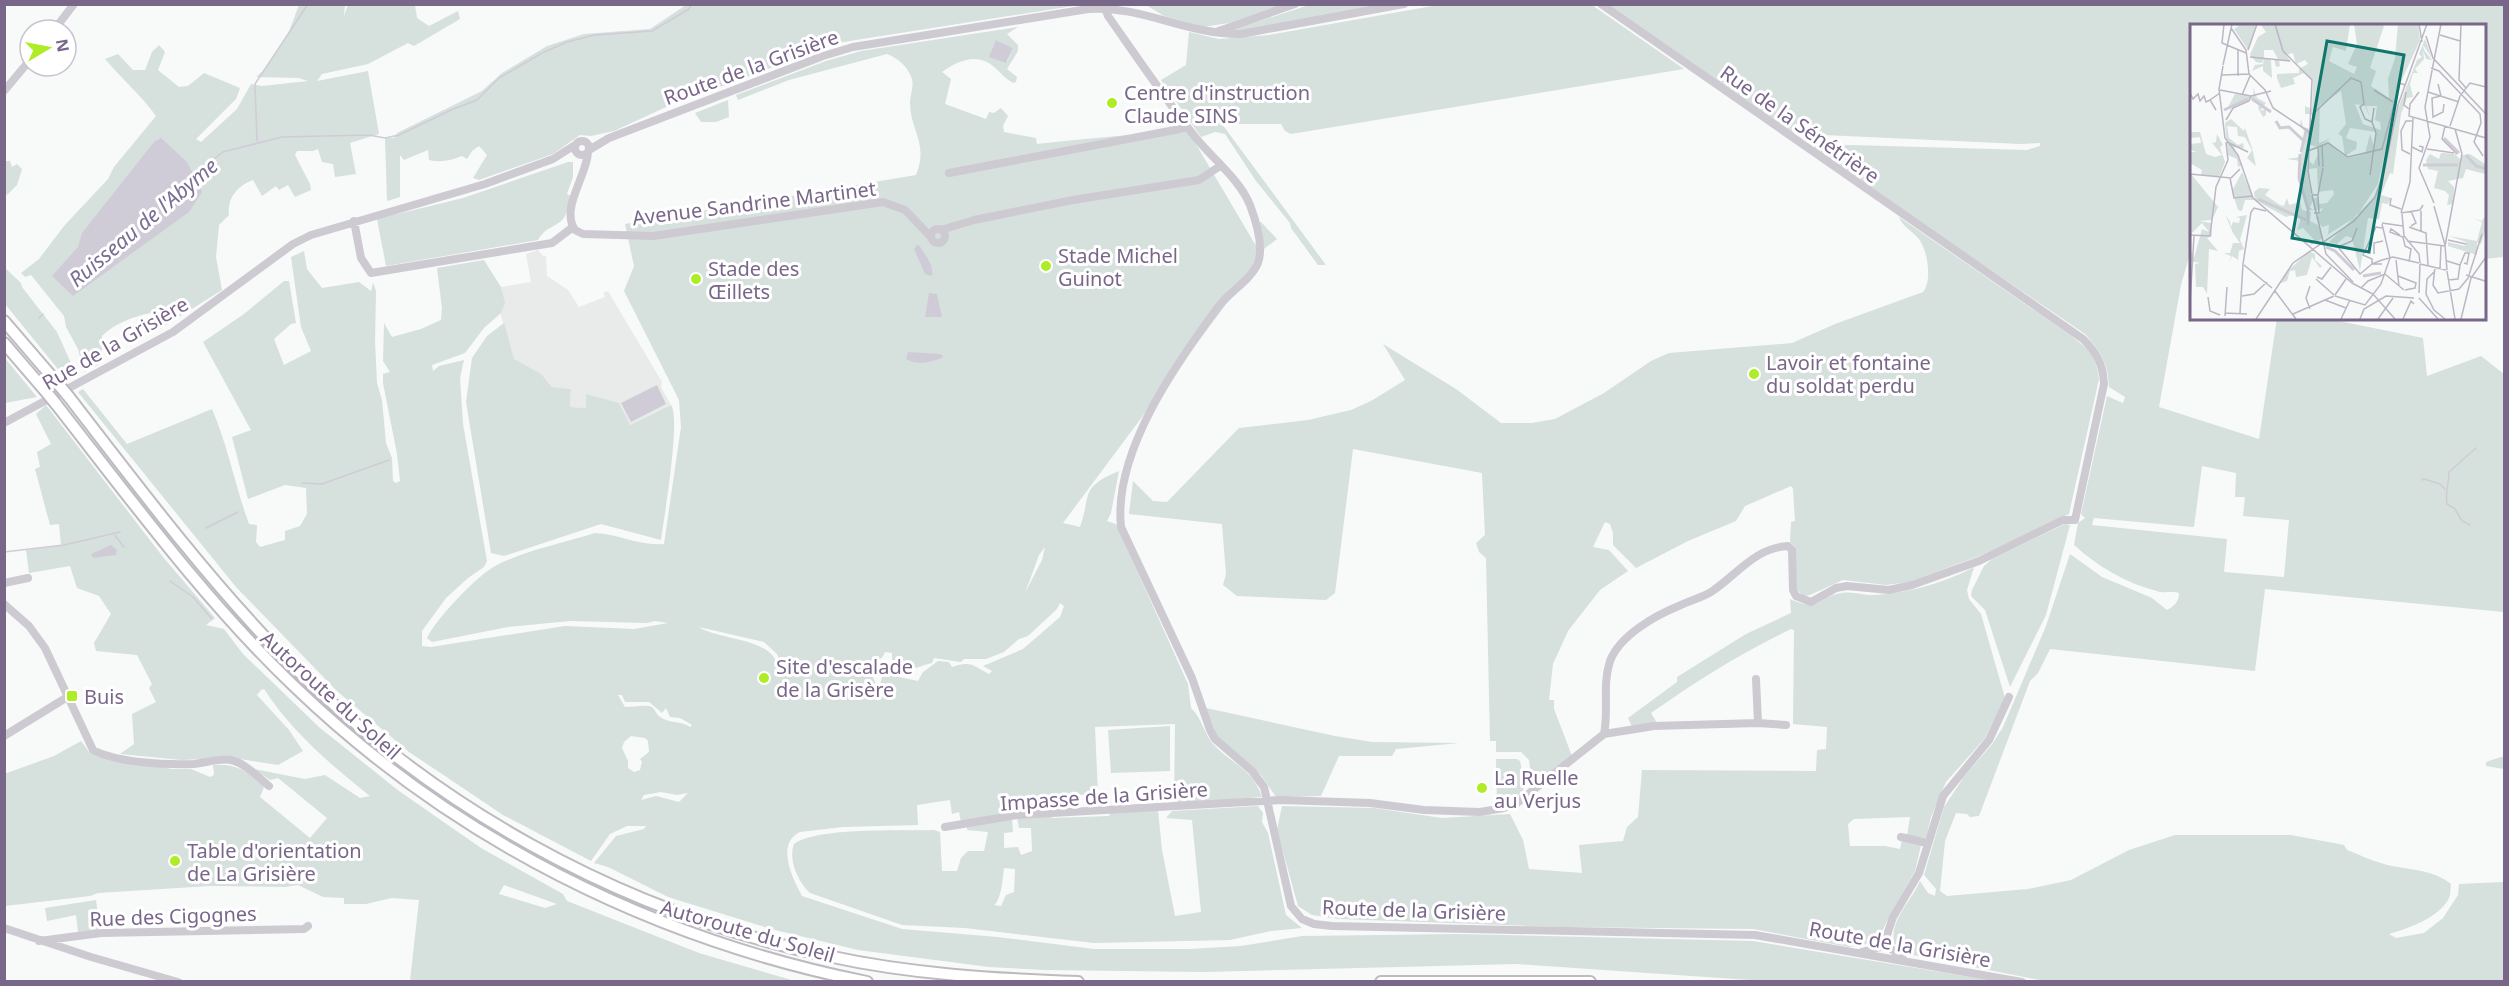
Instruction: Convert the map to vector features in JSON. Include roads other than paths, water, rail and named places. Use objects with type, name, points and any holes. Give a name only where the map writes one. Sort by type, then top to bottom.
[{"type":"highway","name":"Autoroute du Soleil","points":[[4,321],[69,397],[205,568],[254,625],[300,672],[397,757],[442,790],[510,833],[589,875],[660,906],[782,946],[830,957],[914,970],[1010,979],[1078,981]]},
{"type":"highway","name":"Autoroute du Soleil","points":[[4,343],[56,404],[195,578],[270,662],[348,735],[435,802],[528,860],[624,907],[727,946],[784,963],[867,981]]},
{"type":"highway","points":[[1381,981],[1590,981]]},
{"type":"street","points":[[63,18],[74,4]]},
{"type":"street","points":[[1212,33],[1295,4]]},
{"type":"street","name":"Route de la Grisière","points":[[238,285],[293,244],[311,235],[485,184],[553,159],[579,154],[609,138],[823,56],[853,47],[1105,8],[1120,9],[1212,33],[1241,34],[1404,4]]},
{"type":"street","name":"Rue de la Sénétrière","points":[[1601,4],[2083,339],[2096,351],[2103,367],[2104,389],[2075,520],[2063,520],[1979,561],[1912,585],[1889,590],[1846,586],[1836,588],[1810,603],[1796,596],[1793,590],[1792,550],[1788,546],[1768,550],[1750,560],[1712,591],[1663,613],[1626,638],[1611,660],[1606,680],[1607,721],[1604,734]]},
{"type":"street","points":[[941,232],[941,243],[932,241],[930,236],[965,223],[1073,200],[1199,180],[1220,166],[1187,126],[1108,16],[1105,8]]},
{"type":"street","points":[[4,91],[18,74]]},
{"type":"street","points":[[949,172],[1187,126]]},
{"type":"street","name":"Route de la Grisière","points":[[553,159],[578,141],[588,148]]},
{"type":"street","points":[[575,145],[582,166],[580,181]]},
{"type":"street","points":[[354,221],[362,258],[371,273],[552,243],[573,226],[571,207],[586,170],[588,148]]},
{"type":"street","name":"Route de la Grisière","points":[[1220,166],[1241,190],[1250,205],[1259,236],[1257,264],[1220,304],[1181,360],[1153,408],[1133,450],[1121,496],[1121,527],[1192,678],[1210,730],[1223,746],[1252,771],[1264,787],[1291,906],[1302,919],[1314,924],[1755,935],[2022,981]]},
{"type":"street","name":"Avenue Sandrine Martinet","points":[[573,226],[578,233],[584,234],[653,236],[883,202],[898,206],[914,218],[941,232]]},
{"type":"street","name":"Avenue Sandrine Martinet","points":[[914,218],[930,236]]},
{"type":"street","name":"Rue de la Grisière","points":[[4,423],[134,355],[172,332],[238,285]]},
{"type":"street","points":[[4,583],[28,578]]},
{"type":"street","points":[[4,604],[29,626],[45,648],[91,748],[102,754],[168,763],[194,764],[230,760],[249,770],[269,786]]},
{"type":"street","points":[[1756,679],[1758,723]]},
{"type":"street","points":[[4,736],[69,696]]},
{"type":"street","points":[[1856,953],[1880,947],[1893,917],[1919,873],[1943,796],[1989,740],[2009,697]]},
{"type":"street","points":[[1604,734],[1654,726],[1758,723],[1786,725]]},
{"type":"street","name":"Impasse de la Grisière","points":[[945,826],[1017,814],[1266,801],[1370,802],[1424,810],[1469,811],[1504,808],[1516,803],[1536,789],[1604,734]]},
{"type":"street","points":[[1901,837],[1927,843]]},
{"type":"street","name":"Rue des Cigognes","points":[[39,941],[101,933],[304,929],[308,926]]},
{"type":"street","points":[[4,928],[39,941],[178,981]]},
{"type":"street","points":[[1887,935],[1888,946],[1907,962]]},
{"type":"water","points":[[996,40],[1013,48],[1006,63],[989,57]]},
{"type":"water","points":[[161,138],[187,162],[202,192],[189,212],[73,296],[52,276],[78,247],[82,233],[154,142]]},
{"type":"water","points":[[917,245],[930,264],[932,276],[925,274],[914,249]]},
{"type":"water","points":[[929,293],[937,294],[942,317],[925,317]]},
{"type":"water","points":[[908,352],[943,356],[920,363],[906,359]]},
{"type":"water","points":[[657,385],[666,404],[631,422],[621,403]]},
{"type":"water","points":[[111,545],[117,550],[116,555],[93,558],[91,554]]},
{"type":"waterway","points":[[257,141],[255,84],[308,4]]},
{"type":"waterway","points":[[193,175],[223,152],[282,137],[369,135],[385,138],[399,135],[477,100],[499,78],[542,53],[567,42],[595,35],[652,31],[689,9],[691,4]]},
{"type":"waterway","name":"Ruisseau de l'Abyme","points":[[39,318],[43,314]]},
{"type":"waterway","points":[[2470,525],[2462,521],[2455,509],[2447,504],[2447,491],[2449,472],[2476,448]]},
{"type":"waterway","points":[[302,483],[322,484],[389,460]]},
{"type":"waterway","points":[[2422,480],[2440,484],[2445,489]]},
{"type":"waterway","points":[[206,528],[238,512]]},
{"type":"waterway","points":[[4,552],[64,545],[120,532]]},
{"type":"waterway","points":[[113,533],[124,547]]},
{"type":"waterway","points":[[170,581],[193,597],[212,619]]},
{"type":"place","name":"Centre d'instruction Claude SINS","points":[[1112,103]]},
{"type":"place","name":"Stade Michel Guinot","points":[[1046,266]]},
{"type":"place","name":"Stade des Œillets","points":[[696,279]]},
{"type":"place","name":"Lavoir et fontaine du soldat perdu","points":[[1754,374]]},
{"type":"place","name":"Site d'escalade de la Grisère","points":[[764,678]]},
{"type":"place","name":"Buis","points":[[72,696]]},
{"type":"place","name":"La Ruelle au Verjus","points":[[1482,788]]},
{"type":"place","name":"Table d'orientation de La Grisière","points":[[175,861]]}]
